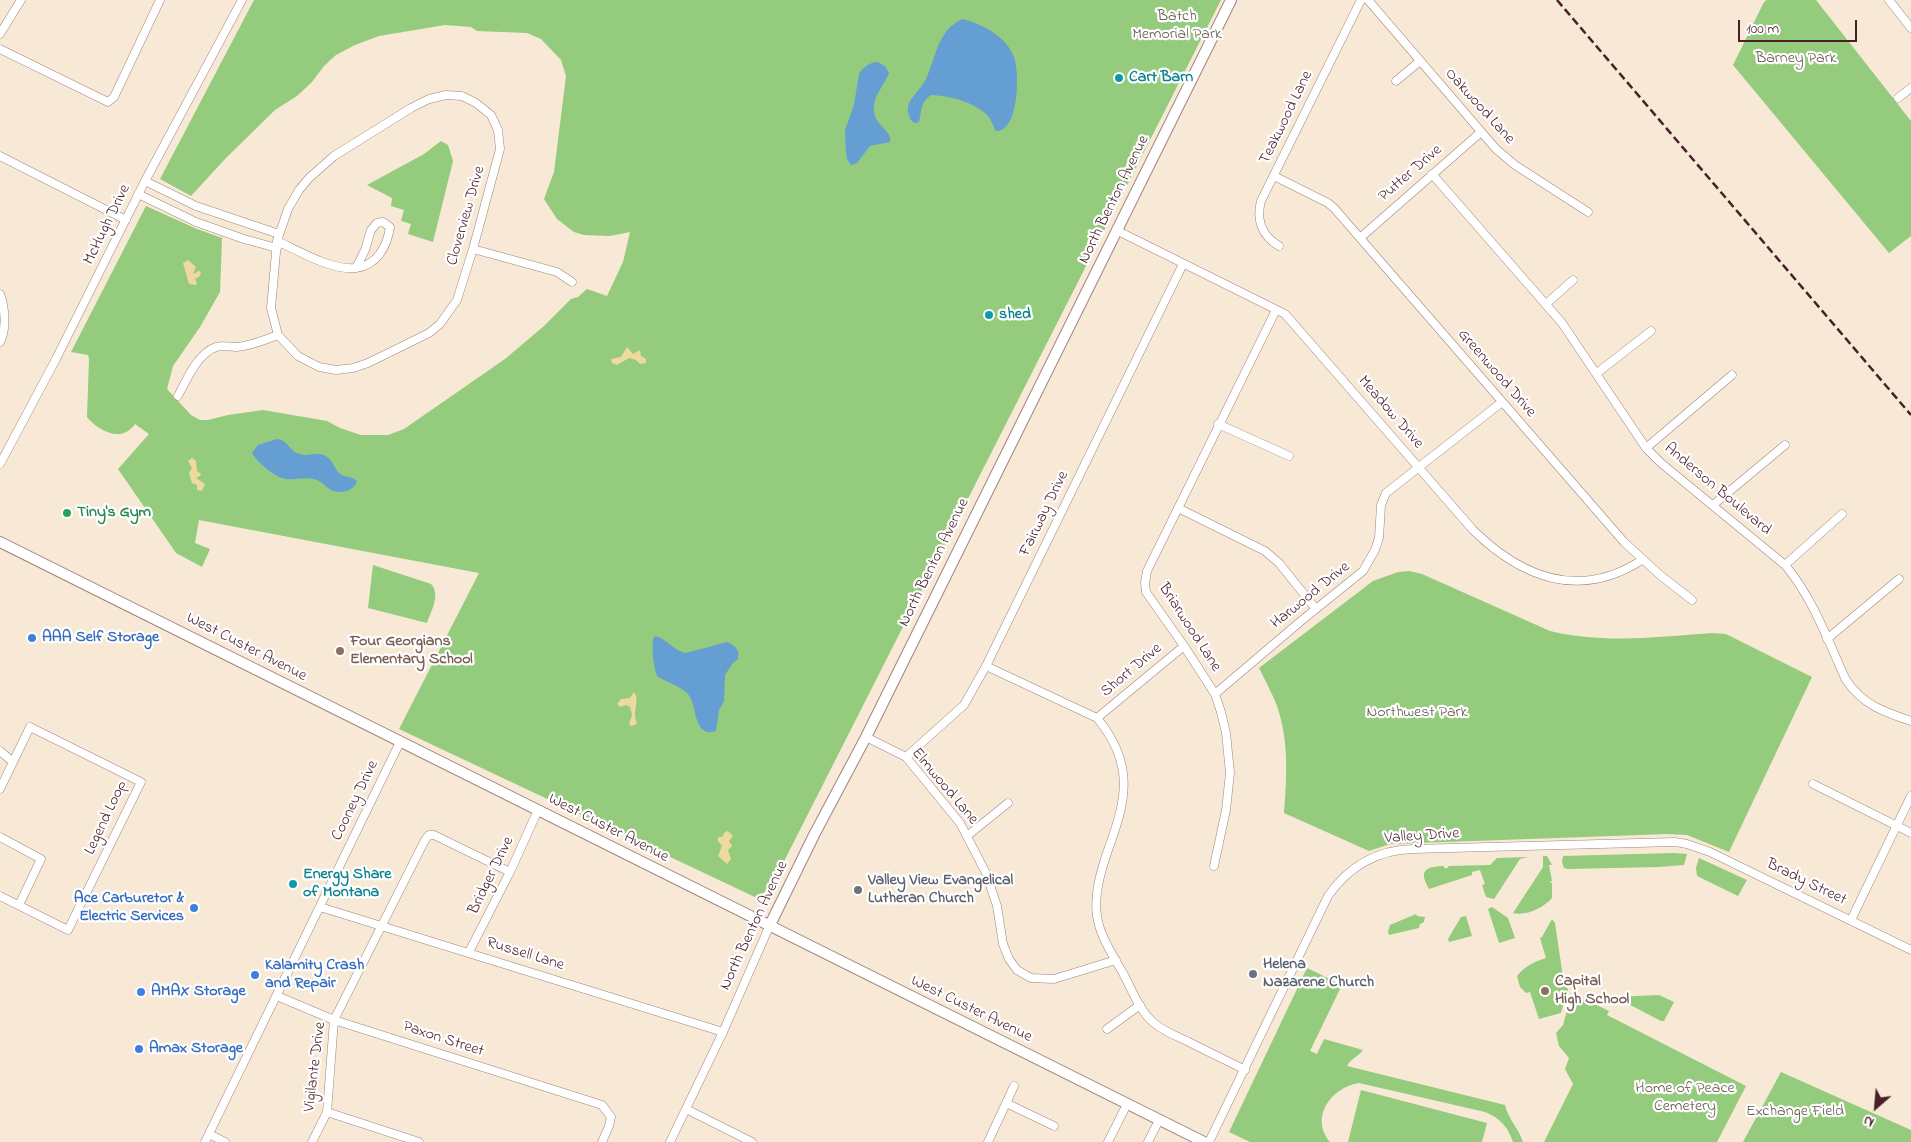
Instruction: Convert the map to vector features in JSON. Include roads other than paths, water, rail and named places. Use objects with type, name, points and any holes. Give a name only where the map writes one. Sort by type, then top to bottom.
[{"type":"main road","name":"North Benton Avenue","points":[[769,927],[866,737],[1231,0]]},
{"type":"main road","name":"West Custer Avenue","points":[[0,542],[769,927],[1204,1142]]},
{"type":"street","points":[[0,34],[21,0]]},
{"type":"street","points":[[0,49],[108,102],[114,97],[160,0]]},
{"type":"street","name":"McHugh Drive","points":[[0,464],[56,359],[138,194],[242,0]]},
{"type":"street","name":"Teakwood Lane","points":[[1279,246],[1266,235],[1259,219],[1261,201],[1361,0]]},
{"type":"street","name":"Oakwood Lane","points":[[1368,0],[1481,132],[1505,157],[1588,212]]},
{"type":"street","points":[[1889,0],[1911,28]]},
{"type":"street","points":[[1396,81],[1420,60]]},
{"type":"street","points":[[1898,98],[1911,88]]},
{"type":"street","name":"Cloverview Drive","points":[[446,95],[462,96],[476,103],[491,115],[498,130],[500,149],[474,249],[457,300],[440,324],[428,333],[368,363],[353,368],[336,370],[319,367],[298,356],[278,334],[271,308],[278,241],[288,209],[299,190],[309,178],[334,156],[411,108],[429,99],[446,95]]},
{"type":"street","name":"Putter Drive","points":[[1360,238],[1481,132]]},
{"type":"street","points":[[0,156],[126,220]]},
{"type":"street","name":"Anderson Boulevard","points":[[1432,174],[1546,304],[1579,346],[1646,448],[1661,463],[1785,565],[1804,590],[1846,680],[1860,697],[1879,710],[1911,721]]},
{"type":"street","name":"Greenwood Drive","points":[[1274,176],[1328,203],[1642,560],[1692,600]]},
{"type":"street","points":[[145,181],[196,206],[332,265],[349,269],[356,268],[372,262],[381,253],[389,234],[390,227],[387,224],[383,222],[377,223],[371,230],[365,250],[356,268]]},
{"type":"street","points":[[138,194],[196,222],[278,241]]},
{"type":"street","name":"Meadow Drive","points":[[1116,230],[1285,314],[1486,542],[1500,554],[1528,570],[1552,578],[1589,580],[1619,573],[1642,560]]},
{"type":"street","points":[[474,249],[557,272],[572,282]]},
{"type":"street","name":"Fairway Drive","points":[[906,757],[964,705],[986,666],[1183,264]]},
{"type":"street","points":[[1546,304],[1573,280]]},
{"type":"street","points":[[0,294],[4,320],[0,342]]},
{"type":"street","name":"Briarwood Lane","points":[[1214,866],[1226,810],[1230,773],[1226,733],[1215,694],[1146,592],[1145,583],[1147,571],[1276,310]]},
{"type":"street","points":[[1596,373],[1651,331]]},
{"type":"street","points":[[178,396],[195,365],[205,353],[217,346],[255,344],[278,334]]},
{"type":"street","points":[[1646,448],[1732,375]]},
{"type":"street","name":"Harwood Drive","points":[[1215,694],[1356,578],[1370,562],[1379,538],[1380,513],[1384,498],[1392,488],[1502,402]]},
{"type":"street","points":[[1218,424],[1288,456]]},
{"type":"street","points":[[1713,505],[1785,445]]},
{"type":"street","points":[[1178,508],[1274,557],[1316,609]]},
{"type":"street","points":[[1785,565],[1842,514]]},
{"type":"street","points":[[1827,639],[1899,579]]},
{"type":"street","name":"Short Drive","points":[[1097,718],[1184,646]]},
{"type":"street","points":[[986,666],[1097,718],[1109,733],[1118,752],[1123,769],[1124,787],[1120,816],[1103,866],[1097,891],[1097,917],[1104,937],[1148,1017],[1157,1025],[1245,1070]]},
{"type":"street","name":"Legend Loop","points":[[0,896],[68,930],[141,782],[30,727],[13,762]]},
{"type":"street","name":"Elmwood Lane","points":[[866,737],[906,757],[960,823],[986,873],[997,906],[1003,944],[1009,959],[1017,970],[1031,978],[1054,979],[1116,960]]},
{"type":"street","name":"Cooney Drive","points":[[205,1142],[400,742]]},
{"type":"street","points":[[0,751],[13,762],[0,789]]},
{"type":"street","points":[[1813,784],[1911,833]]},
{"type":"street","points":[[1851,920],[1911,796]]},
{"type":"street","points":[[968,836],[1008,803]]},
{"type":"street","name":"Bridger Drive","points":[[469,952],[510,872],[538,810]]},
{"type":"street","name":"Vigilante Drive","points":[[312,1142],[327,1112],[334,1020],[424,840],[429,835],[434,835],[510,872]]},
{"type":"street","points":[[0,837],[41,860],[19,905]]},
{"type":"street","name":"Valley Drive","points":[[1209,1142],[1328,896],[1346,874],[1364,860],[1386,852],[1404,849],[1675,842],[1687,844]]},
{"type":"street","name":"Brady Street","points":[[1687,844],[1710,852],[1911,950]]},
{"type":"street","name":"Russell Lane","points":[[320,907],[723,1032]]},
{"type":"street","name":"North Benton Avenue","points":[[670,1142],[723,1032],[769,927]]},
{"type":"street","name":"Paxon Street","points":[[277,996],[334,1020],[602,1105],[611,1117],[602,1142]]},
{"type":"street","points":[[1107,1029],[1140,1005]]},
{"type":"street","points":[[988,1142],[1014,1086]]},
{"type":"street","points":[[1006,1103],[1054,1126]]},
{"type":"street","points":[[1108,1142],[1127,1104]]},
{"type":"street","points":[[686,1109],[747,1141]]},
{"type":"street","points":[[327,1112],[419,1142]]},
{"type":"street","points":[[1148,1142],[1159,1120]]},
{"type":"street","points":[[209,1134],[225,1142]]},
{"type":"water","points":[[963,19],[994,33],[1007,45],[1015,60],[1017,78],[1016,102],[1009,122],[1004,129],[996,131],[988,116],[974,106],[953,98],[931,95],[922,107],[919,122],[915,123],[910,118],[908,110],[910,101],[925,81],[942,37],[954,24]]},
{"type":"water","points":[[878,62],[886,67],[889,73],[876,97],[874,112],[879,123],[888,134],[890,142],[870,146],[857,163],[851,165],[847,159],[845,130],[854,105],[859,74],[867,65]]},
{"type":"water","points":[[277,439],[284,441],[297,453],[303,455],[324,455],[331,461],[339,473],[357,481],[355,485],[350,490],[338,492],[331,490],[314,479],[286,479],[276,476],[262,465],[252,453],[258,445]]},
{"type":"water","points":[[655,636],[681,652],[686,653],[727,642],[736,648],[738,659],[732,664],[725,675],[724,701],[719,710],[716,731],[708,732],[703,730],[699,725],[693,704],[687,693],[657,676],[653,653],[653,639]]},
{"type":"railway","points":[[1557,0],[1911,415]]},
{"type":"place","name":"Cart Barn","points":[[1119,78]]},
{"type":"place","name":"shed","points":[[989,315]]},
{"type":"place","name":"Tiny's Gym","points":[[67,513]]},
{"type":"place","name":"AAA Self Storage","points":[[32,638]]},
{"type":"place","name":"Four Georgians Elementary School","points":[[340,651]]},
{"type":"place","name":"Energy Share of Montana","points":[[293,884]]},
{"type":"place","name":"Valley View Evangelical Lutheran Church","points":[[858,890]]},
{"type":"place","name":"Ace Carburetor & Electric Services","points":[[194,908]]},
{"type":"place","name":"Helena Nazarene Church","points":[[1253,974]]},
{"type":"place","name":"Kalamity Crash and Repair","points":[[255,975]]},
{"type":"place","name":"Capital High School","points":[[1545,991]]},
{"type":"place","name":"AMAX Storage","points":[[141,992]]},
{"type":"place","name":"Amax Storage","points":[[139,1049]]},
{"type":"park label","name":"Batch Memorial Park","points":[[1177,26]]},
{"type":"park label","name":"Barney Park","points":[[1796,59]]},
{"type":"park label","name":"Northwest Park","points":[[1417,713]]},
{"type":"park label","name":"Home of Peace Cemetery","points":[[1685,1098]]},
{"type":"park label","name":"Exchange Field","points":[[1795,1112]]}]
